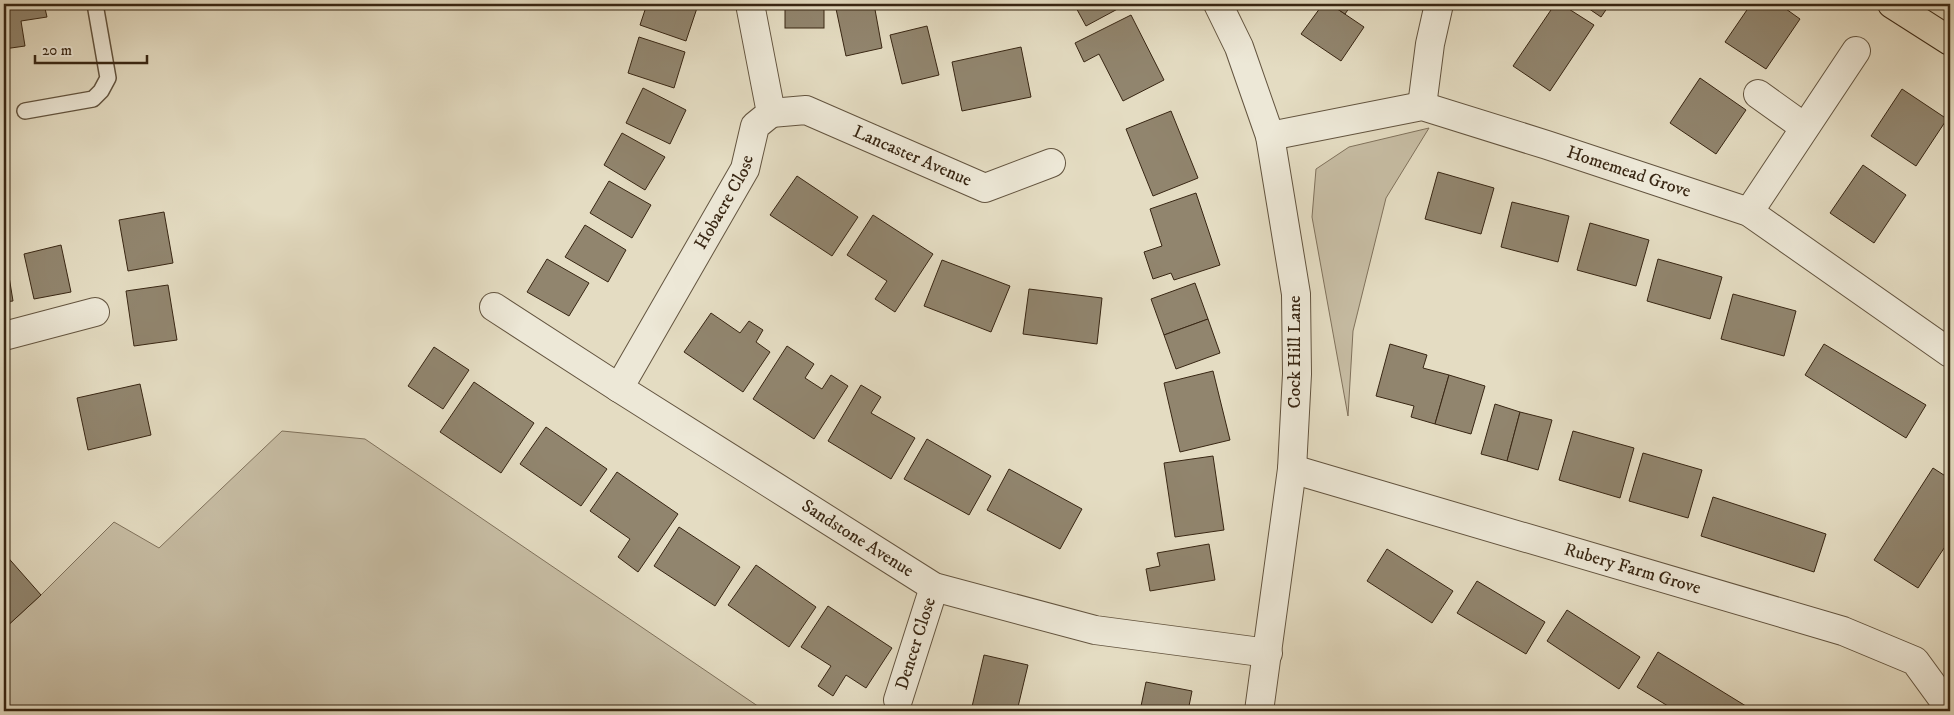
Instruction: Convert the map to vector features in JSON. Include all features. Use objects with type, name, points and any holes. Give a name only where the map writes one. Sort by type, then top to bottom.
[{"type":"highway","points":[[1892,4],[1950,41]]},
{"type":"street","points":[[750,4],[771,113]]},
{"type":"street","name":"Cock Hill Lane","points":[[1218,4],[1239,47],[1270,136],[1296,294],[1297,374],[1292,469],[1259,711]]},
{"type":"street","points":[[1422,106],[1430,44],[1439,4]]},
{"type":"street","points":[[1749,212],[1856,51]]},
{"type":"street","points":[[1758,94],[1804,127]]},
{"type":"street","name":"Homemead Grove","points":[[1270,136],[1422,106],[1749,212],[1950,353]]},
{"type":"street","name":"Lancaster Avenue","points":[[771,113],[806,110],[985,188],[1051,163]]},
{"type":"street","name":"Hobacre Close","points":[[619,388],[744,169],[755,126],[771,113]]},
{"type":"street","name":"Sandstone Avenue","points":[[494,307],[934,588],[1095,630],[1268,653]]},
{"type":"street","points":[[4,336],[95,312]]},
{"type":"street","name":"Rubery Farm Grove","points":[[1292,469],[1843,631],[1915,661],[1950,709]]},
{"type":"street","name":"Dencer Close","points":[[898,700],[934,588]]},
{"type":"lane","points":[[25,111],[93,98],[101,91],[108,78],[95,4]]},
{"type":"shaded area","points":[[1429,128],[1386,198],[1353,331],[1348,416],[1312,217],[1316,169],[1349,147]]},
{"type":"shaded area","points":[[282,431],[365,439],[765,711],[4,711],[4,629],[114,522],[159,548]]},
{"type":"building","points":[[4,4],[44,4],[47,17],[21,21],[25,46],[4,49]]},
{"type":"building","points":[[647,4],[698,5],[686,41],[640,25]]},
{"type":"building","points":[[785,4],[824,4],[824,28],[785,28]]},
{"type":"building","points":[[835,4],[874,4],[882,48],[846,56]]},
{"type":"building","points":[[1074,4],[1124,4],[1125,5],[1086,26]]},
{"type":"building","points":[[1323,4],[1330,4],[1364,27],[1341,61],[1301,34]]},
{"type":"building","points":[[1330,4],[1352,4],[1345,14]]},
{"type":"building","points":[[1555,4],[1561,4],[1594,25],[1550,91],[1513,66]]},
{"type":"building","points":[[1582,4],[1610,4],[1601,17]]},
{"type":"building","points":[[1751,4],[1779,4],[1800,19],[1766,69],[1725,42]]},
{"type":"building","points":[[1131,15],[1164,80],[1123,101],[1099,54],[1084,62],[1075,43]]},
{"type":"building","points":[[927,26],[939,75],[902,84],[890,35]]},
{"type":"building","points":[[639,37],[685,52],[674,88],[628,73]]},
{"type":"building","points":[[1021,47],[1031,97],[962,111],[952,62]]},
{"type":"building","points":[[1700,78],[1746,110],[1716,154],[1670,123]]},
{"type":"building","points":[[643,88],[686,110],[670,144],[626,123]]},
{"type":"building","points":[[1902,89],[1947,119],[1916,166],[1871,136]]},
{"type":"building","points":[[1171,111],[1198,178],[1153,196],[1126,129]]},
{"type":"building","points":[[622,133],[665,157],[645,190],[604,165]]},
{"type":"building","points":[[1863,165],[1906,195],[1874,243],[1830,213]]},
{"type":"building","points":[[1438,172],[1494,188],[1481,234],[1425,219]]},
{"type":"building","points":[[797,176],[858,217],[832,256],[770,215]]},
{"type":"building","points":[[609,181],[651,205],[632,238],[590,213]]},
{"type":"building","points":[[1196,193],[1220,265],[1174,280],[1171,273],[1153,279],[1144,252],[1162,246],[1150,209]]},
{"type":"building","points":[[1512,202],[1569,216],[1558,262],[1501,247]]},
{"type":"building","points":[[164,212],[173,263],[128,271],[119,220]]},
{"type":"building","points":[[873,215],[933,254],[895,312],[875,299],[887,281],[847,255]]},
{"type":"building","points":[[1590,223],[1649,240],[1636,286],[1577,270]]},
{"type":"building","points":[[585,225],[626,250],[608,282],[565,257]]},
{"type":"building","points":[[61,245],[71,292],[34,299],[24,254]]},
{"type":"building","points":[[6,258],[13,301],[4,302],[4,259]]},
{"type":"building","points":[[547,259],[589,283],[569,316],[527,292]]},
{"type":"building","points":[[1658,259],[1722,277],[1710,319],[1647,301]]},
{"type":"building","points":[[942,260],[1010,286],[991,332],[924,306]]},
{"type":"building","points":[[1195,283],[1208,319],[1164,335],[1151,299]]},
{"type":"building","points":[[168,285],[177,340],[134,346],[126,291]]},
{"type":"building","points":[[1029,289],[1102,298],[1097,344],[1023,334]]},
{"type":"building","points":[[1733,294],[1796,311],[1784,356],[1721,339]]},
{"type":"building","points":[[711,313],[740,333],[749,321],[763,330],[756,342],[770,352],[743,392],[684,352]]},
{"type":"building","points":[[1208,319],[1220,353],[1176,369],[1164,335]]},
{"type":"building","points":[[1390,344],[1427,355],[1423,368],[1449,375],[1435,424],[1411,417],[1414,406],[1376,396]]},
{"type":"building","points":[[1824,344],[1926,405],[1906,438],[1805,375]]},
{"type":"building","points":[[787,346],[814,364],[805,378],[822,389],[831,375],[848,386],[814,439],[753,399]]},
{"type":"building","points":[[434,347],[469,370],[443,409],[408,386]]},
{"type":"building","points":[[1213,371],[1230,440],[1180,452],[1164,383]]},
{"type":"building","points":[[1449,375],[1485,386],[1471,434],[1435,424]]},
{"type":"building","points":[[474,382],[534,423],[501,473],[440,432]]},
{"type":"building","points":[[140,384],[151,435],[88,450],[77,398]]},
{"type":"building","points":[[861,385],[881,397],[871,413],[915,438],[891,479],[828,441]]},
{"type":"building","points":[[1495,404],[1520,412],[1507,461],[1481,454]]},
{"type":"building","points":[[1520,412],[1552,420],[1538,470],[1507,461]]},
{"type":"building","points":[[546,427],[607,469],[581,506],[520,464]]},
{"type":"building","points":[[1573,431],[1634,448],[1620,498],[1559,480]]},
{"type":"building","points":[[927,439],[991,476],[969,515],[904,479]]},
{"type":"building","points":[[1643,453],[1702,470],[1688,518],[1629,501]]},
{"type":"building","points":[[1213,456],[1224,530],[1175,537],[1164,463]]},
{"type":"building","points":[[1933,468],[1950,479],[1950,539],[1918,588],[1874,560]]},
{"type":"building","points":[[1009,469],[1082,509],[1060,549],[987,510]]},
{"type":"building","points":[[617,472],[678,514],[638,572],[618,557],[630,539],[590,511]]},
{"type":"building","points":[[1713,497],[1826,534],[1814,572],[1701,536]]},
{"type":"building","points":[[679,527],[740,567],[715,606],[654,566]]},
{"type":"building","points":[[1209,544],[1215,580],[1150,591],[1146,569],[1160,566],[1157,553]]},
{"type":"building","points":[[1387,549],[1453,591],[1432,623],[1367,581]]},
{"type":"building","points":[[4,553],[41,595],[4,629]]},
{"type":"building","points":[[756,565],[816,607],[789,647],[728,605]]},
{"type":"building","points":[[1477,581],[1545,622],[1526,654],[1457,613]]},
{"type":"building","points":[[828,606],[892,648],[866,688],[846,675],[833,696],[818,686],[831,666],[801,647]]},
{"type":"building","points":[[1567,610],[1640,657],[1619,689],[1547,641]]},
{"type":"building","points":[[1658,652],[1754,711],[1676,711],[1637,687]]},
{"type":"building","points":[[984,655],[1028,665],[1017,711],[971,711]]},
{"type":"building","points":[[1146,682],[1192,691],[1188,711],[1140,711]]}]
